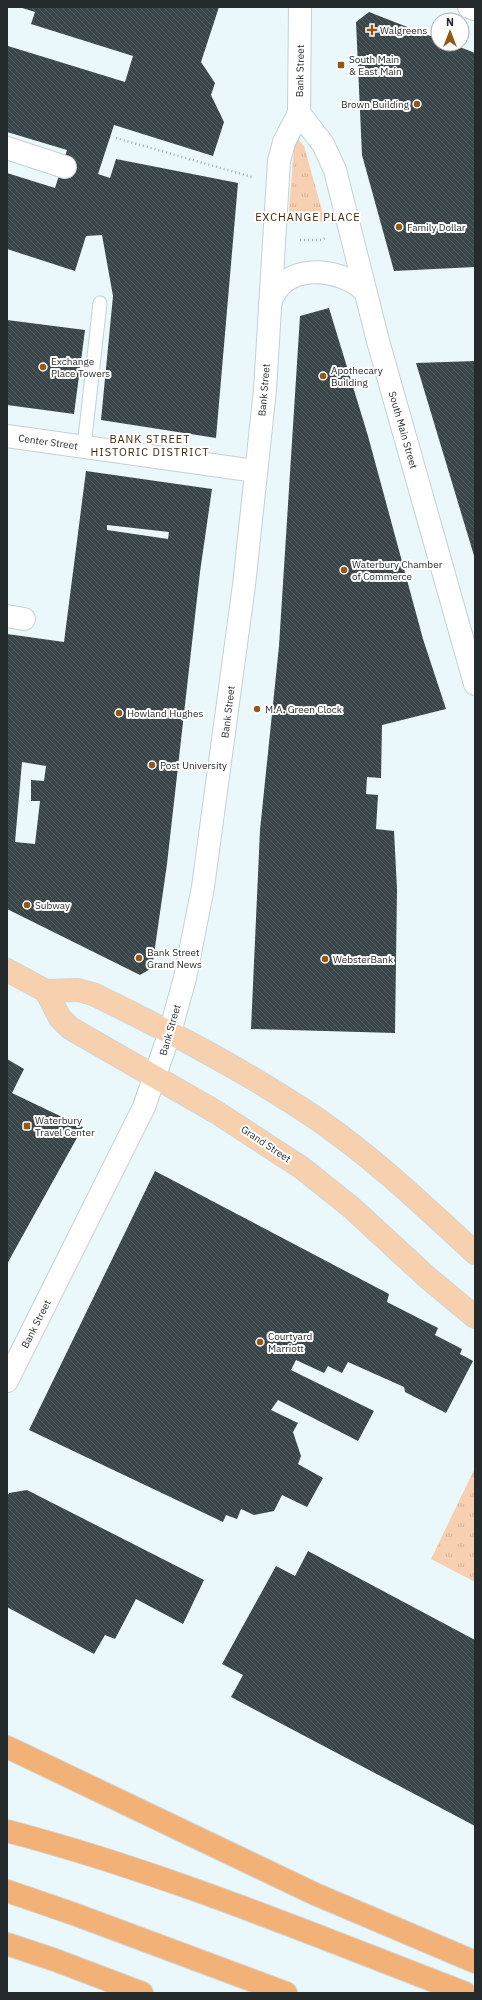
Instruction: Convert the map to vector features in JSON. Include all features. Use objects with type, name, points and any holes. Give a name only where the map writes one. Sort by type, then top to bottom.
[{"type":"highway","points":[[7,1747],[315,1894],[475,1962]]},
{"type":"highway","points":[[7,1831],[123,1865],[185,1886],[465,1993]]},
{"type":"highway","points":[[7,1891],[150,1942],[286,1993]]},
{"type":"highway","points":[[7,1944],[55,1960],[142,1993]]},
{"type":"main road","name":"Bank Street","points":[[7,1381],[144,1107],[156,1077],[170,1032],[188,964],[203,887],[230,696],[256,471],[265,390],[279,161],[284,142],[299,113],[300,7]]},
{"type":"main road","points":[[469,7],[475,9]]},
{"type":"main road","name":"South Main Street","points":[[299,113],[324,144],[335,170],[365,291],[475,684]]},
{"type":"main road","points":[[7,148],[65,167]]},
{"type":"main road","points":[[270,308],[273,296],[280,286],[290,279],[304,274],[324,272],[337,274],[358,284],[365,291]]},
{"type":"main road","name":"Center Street","points":[[7,436],[256,471]]},
{"type":"main road","points":[[7,970],[46,991],[78,990],[93,994],[170,1032],[232,1066],[321,1122],[390,1175],[475,1253]]},
{"type":"main road","name":"Grand Street","points":[[46,991],[60,1018],[70,1028],[216,1112],[307,1172],[352,1208],[428,1278],[475,1318]]},
{"type":"lane","points":[[84,447],[100,303]]},
{"type":"path","points":[[116,138],[255,178]]},
{"type":"path","points":[[295,240],[321,240],[330,235]]},
{"type":"green space","points":[[295,136],[304,146],[325,221],[315,223],[288,222]]},
{"type":"green space","points":[[475,1468],[475,1582],[431,1559]]},
{"type":"building","points":[[19,7],[219,7],[201,62],[215,83],[211,95],[224,122],[213,156],[114,125],[98,174],[110,178],[116,159],[238,183],[216,438],[101,420],[113,296],[102,235],[86,236],[75,271],[7,249],[7,173],[55,188],[67,150],[7,132],[8,46],[125,82],[133,56],[31,24],[35,12]]},
{"type":"building","name":"Brown Building","points":[[369,12],[430,36],[430,52],[470,51],[475,53],[475,267],[394,271],[362,155],[356,22]]},
{"type":"building","points":[[329,308],[368,436],[423,639],[446,709],[382,725],[381,778],[367,777],[366,794],[378,795],[376,829],[394,831],[397,889],[395,1033],[251,1029],[260,830],[279,646],[300,316]]},
{"type":"building","name":"Exchange Place Towers","points":[[7,320],[85,330],[74,414],[7,405]]},
{"type":"building","points":[[475,361],[475,559],[416,363]]},
{"type":"building","points":[[86,471],[212,489],[200,572],[167,864],[152,968],[140,975],[7,909],[7,634],[64,642]],"holes":[[[107,525],[169,532],[168,539],[107,530]],[[22,762],[46,766],[44,781],[31,780],[31,801],[40,801],[35,844],[15,842]]]},
{"type":"building","points":[[7,1059],[24,1069],[12,1093],[83,1127],[7,1264]]},
{"type":"building","name":"Courtyard Marriott","points":[[155,1171],[389,1294],[387,1302],[438,1328],[435,1335],[462,1349],[460,1354],[473,1361],[446,1413],[405,1392],[404,1387],[348,1362],[342,1373],[328,1366],[324,1373],[296,1360],[291,1370],[374,1411],[358,1441],[278,1400],[271,1410],[298,1423],[293,1432],[301,1456],[298,1464],[323,1478],[307,1507],[282,1495],[274,1511],[254,1515],[241,1509],[237,1519],[226,1515],[223,1522],[29,1430]]},
{"type":"building","points":[[27,1490],[204,1580],[183,1624],[136,1599],[115,1639],[105,1635],[94,1654],[7,1607],[7,1497],[9,1493]]},
{"type":"building","points":[[308,1551],[475,1640],[475,1826],[231,1697],[243,1675],[222,1664],[276,1566],[295,1576]]},
{"type":"place","name":"Walgreens","points":[[372,30]]},
{"type":"place","name":"South Main & East Main","points":[[341,65]]},
{"type":"place","name":"Brown Building","points":[[417,104]]},
{"type":"place","name":"Family Dollar","points":[[399,227]]},
{"type":"place","name":"Exchange Place Towers","points":[[43,367]]},
{"type":"place","name":"Apothecary Building","points":[[323,376]]},
{"type":"place","name":"Waterbury Chamber of Commerce","points":[[344,570]]},
{"type":"place","name":"M.A. Green Clock","points":[[257,709]]},
{"type":"place","name":"Howland Hughes","points":[[119,713]]},
{"type":"place","name":"Post University","points":[[152,765]]},
{"type":"place","name":"Subway","points":[[27,905]]},
{"type":"place","name":"Bank Street Grand News","points":[[139,958]]},
{"type":"place","name":"WebsterBank","points":[[325,959]]},
{"type":"place","name":"Waterbury Travel Center","points":[[27,1126]]},
{"type":"place","name":"Courtyard Marriott","points":[[260,1342]]},
{"type":"district","name":"EXCHANGE PLACE","points":[[308,217]]},
{"type":"district","name":"BANK STREET HISTORIC DISTRICT","points":[[150,445]]}]
